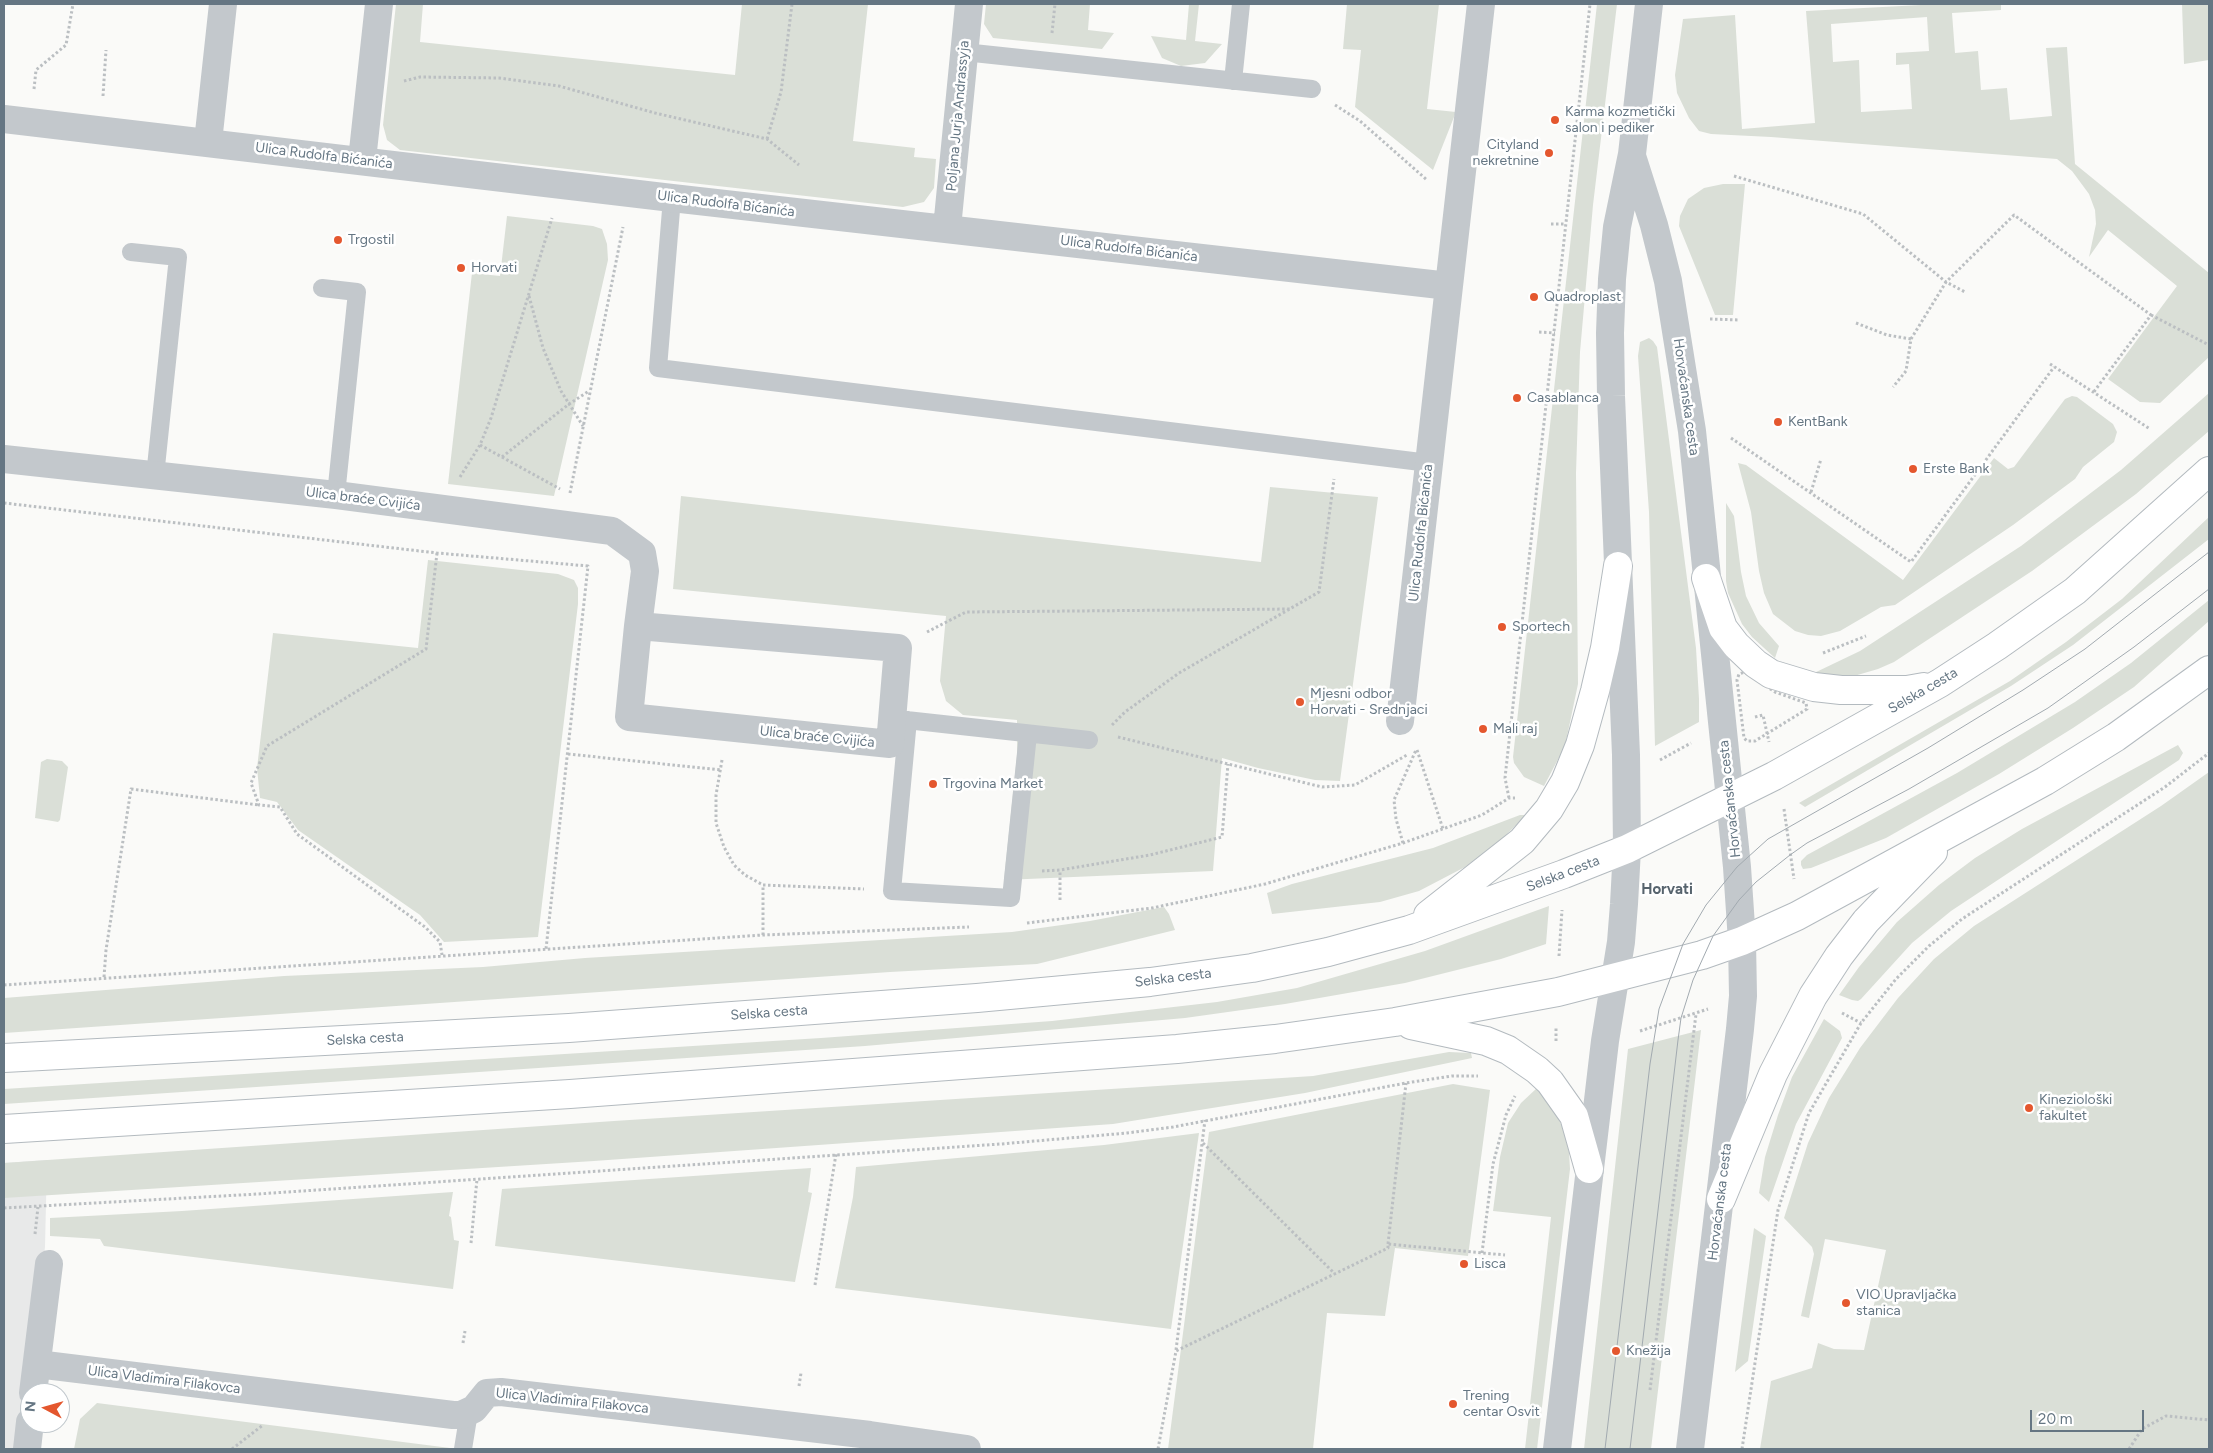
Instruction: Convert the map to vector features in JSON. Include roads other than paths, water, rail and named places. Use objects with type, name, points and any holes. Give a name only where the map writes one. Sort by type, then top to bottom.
[{"type":"main road","name":"Selska cesta","points":[[4,1058],[569,1028],[977,998],[1150,982],[1252,968],[1328,952],[1409,930],[1564,874],[1627,849],[1730,798],[1940,683],[2075,591],[2209,471]]},
{"type":"main road","points":[[1409,930],[1522,841],[1549,809],[1565,782],[1580,745],[1595,691],[1605,648],[1618,566]]},
{"type":"main road","points":[[1706,578],[1723,628],[1736,645],[1756,664],[1771,674],[1814,688],[1841,690],[1907,690],[1940,683]]},
{"type":"main road","points":[[4,1129],[570,1094],[1177,1049],[1276,1039],[1395,1022],[1558,992],[1674,964],[1742,941],[1797,916],[2045,780],[2116,736],[2209,670]]},
{"type":"main road","points":[[1720,1199],[1773,1074],[1813,996],[1839,956],[1866,921],[1952,832]]},
{"type":"main road","points":[[1395,1022],[1486,1041],[1508,1050],[1537,1070],[1550,1082],[1574,1116],[1589,1169]]},
{"type":"street","points":[[208,142],[223,4]]},
{"type":"street","points":[[362,160],[379,4]]},
{"type":"street","name":"Poljana Jurja Andrassyja","points":[[947,228],[969,4]]},
{"type":"street","name":"Ulica Rudolfa Bićanića","points":[[1400,721],[1481,4]]},
{"type":"street","name":"Horvaćanska cesta","points":[[1557,1449],[1589,1169],[1614,978],[1621,942],[1627,849],[1626,755],[1610,333],[1617,227],[1632,154],[1649,4]]},
{"type":"street","name":"Ulica Rudolfa Bićanića","points":[[4,119],[672,198],[1449,286]]},
{"type":"street","name":"Horvaćanska cesta","points":[[1632,154],[1654,225],[1675,319],[1692,432],[1730,798],[1742,941],[1742,1004],[1690,1449]]},
{"type":"street","name":"Ulica braće Cvijića","points":[[4,459],[336,495],[612,531],[642,553],[645,571],[638,626],[629,717],[890,744],[900,719],[898,648],[638,626]]},
{"type":"street","points":[[34,1383],[48,1264]]},
{"type":"street","name":"Ulica Vladimira Filakovca","points":[[37,1364],[450,1415],[461,1415],[469,1412],[474,1409],[487,1393],[501,1392],[870,1435],[967,1449]]},
{"type":"street","points":[[27,1449],[29,1433]]},
{"type":"lane","points":[[1233,80],[1241,4]]},
{"type":"lane","points":[[964,52],[1312,89]]},
{"type":"lane","points":[[672,198],[658,368],[1429,463]]},
{"type":"lane","points":[[131,252],[178,257],[155,476]]},
{"type":"lane","points":[[322,288],[357,292],[336,495]]},
{"type":"lane","points":[[1028,734],[1011,898],[892,891],[900,719],[1028,734],[1096,737]]},
{"type":"lane","points":[[463,1449],[469,1412]]},
{"type":"tram line","points":[[1605,1449],[1650,1064],[1659,1009],[1683,944],[1706,905],[1737,867],[1768,839],[1928,748],[2023,690],[2085,649],[2209,552]]},
{"type":"tram line","points":[[1630,1449],[1681,1018],[1693,980],[1713,936],[1739,900],[1756,882],[1807,843],[1909,789],[2048,708],[2134,647],[2209,589]]},
{"type":"place","name":"Karma kozmetički salon i pediker","points":[[1555,120]]},
{"type":"place","name":"Cityland nekretnine","points":[[1549,153]]},
{"type":"place","name":"Trgostil","points":[[338,240]]},
{"type":"place","name":"Horvati","points":[[461,268]]},
{"type":"place","name":"Quadroplast","points":[[1534,297]]},
{"type":"place","name":"Casablanca","points":[[1517,398]]},
{"type":"place","name":"KentBank","points":[[1778,422]]},
{"type":"place","name":"Erste Bank","points":[[1913,469]]},
{"type":"place","name":"Sportech","points":[[1502,627]]},
{"type":"place","name":"Mjesni odbor Horvati - Srednjaci","points":[[1300,702]]},
{"type":"place","name":"Mali raj","points":[[1483,729]]},
{"type":"place","name":"Trgovina Market","points":[[933,784]]},
{"type":"place","name":"Kineziološki fakultet","points":[[2029,1108]]},
{"type":"place","name":"Lisca","points":[[1464,1264]]},
{"type":"place","name":"VIO Upravljačka stanica","points":[[1846,1303]]},
{"type":"place","name":"Knežija","points":[[1616,1351]]},
{"type":"place","name":"Trening centar Osvit","points":[[1453,1404]]},
{"type":"district","name":"Horvati","points":[[1667,890]]}]
